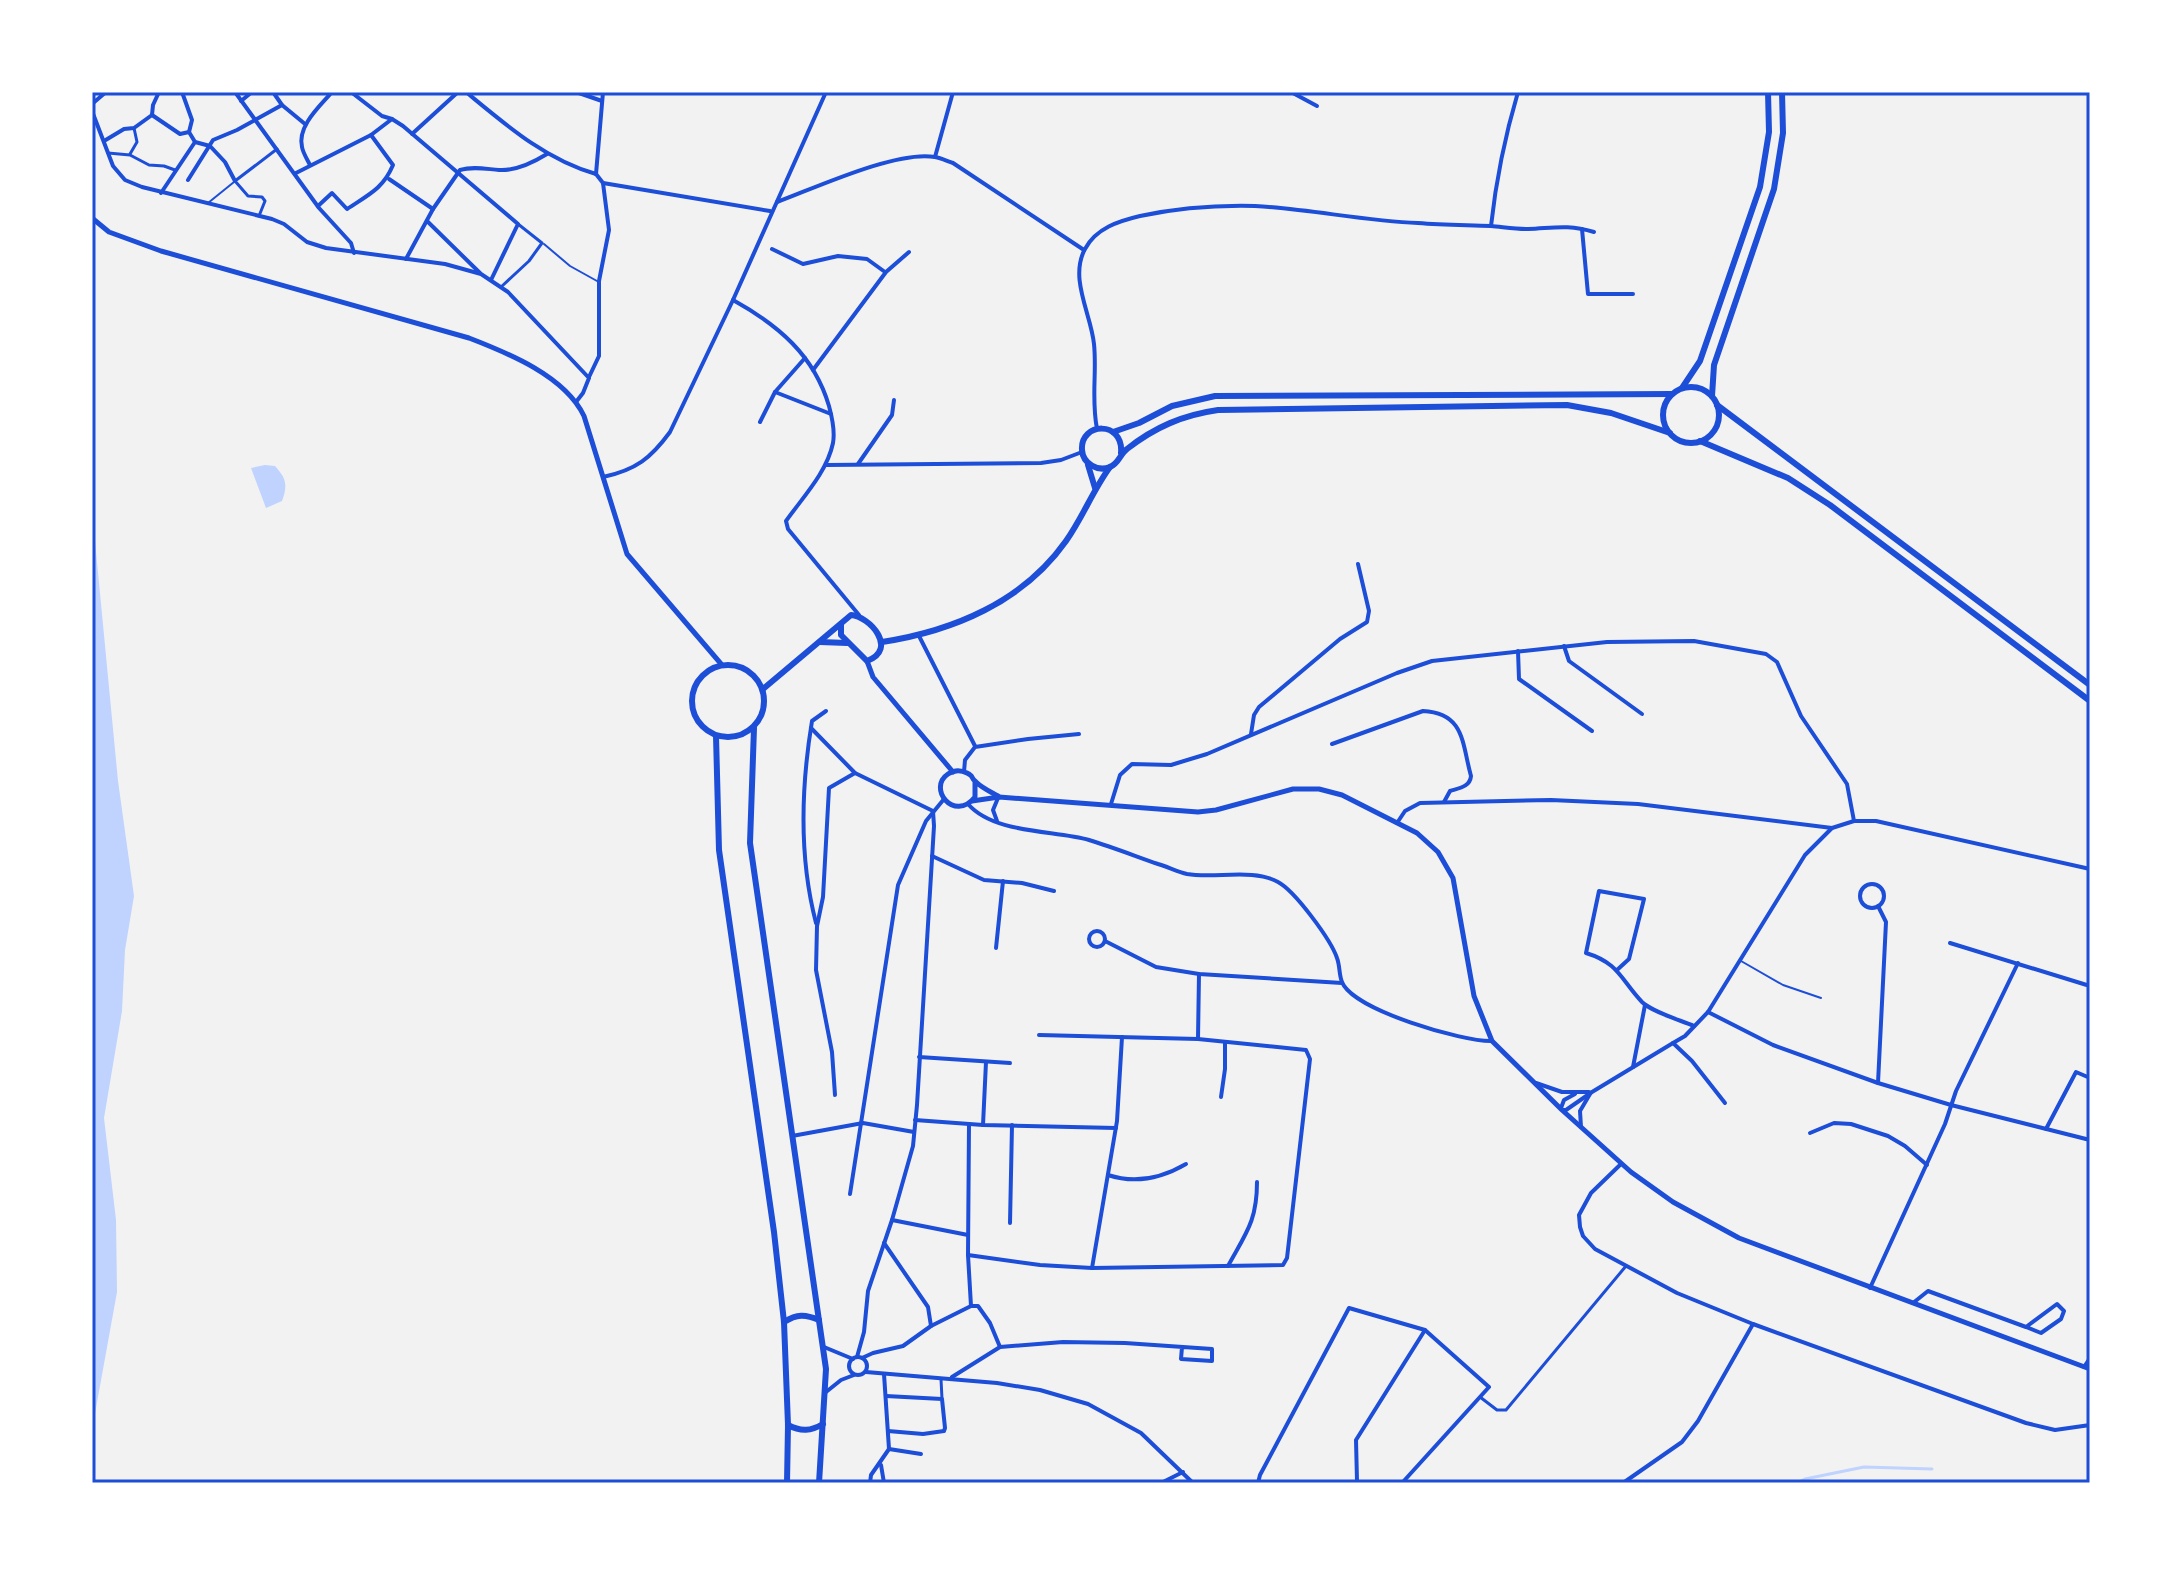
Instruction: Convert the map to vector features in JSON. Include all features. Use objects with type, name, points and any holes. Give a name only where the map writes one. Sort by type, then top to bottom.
[{"type":"main road","points":[[1670,433],[1663,413],[1666,402],[1682,388],[1700,361],[1760,187],[1769,132],[1768,92]]},
{"type":"main road","points":[[1712,396],[1714,365],[1774,189],[1783,133],[1782,92]]},
{"type":"main road","points":[[882,642],[958,622],[984,611],[1030,580],[1066,540],[1095,488],[1121,453],[1146,434],[1187,416],[1218,410],[1567,405],[1611,413],[1670,433],[1679,440],[1700,441],[1716,427],[1719,416],[1717,405],[1703,389],[1682,388]]},
{"type":"main road","points":[[1113,432],[1186,401],[1215,396],[1672,394]]},
{"type":"main road","points":[[1717,405],[2090,685]]},
{"type":"main road","points":[[1095,488],[1082,452],[1084,440],[1091,431],[1102,428],[1113,432],[1121,441],[1121,453]]},
{"type":"main road","points":[[1700,441],[1788,478],[1819,498],[2090,701]]},
{"type":"main road","points":[[1088,462],[1098,468],[1110,467]]},
{"type":"main road","points":[[763,689],[847,617],[860,616],[882,642],[877,656],[867,661],[841,635],[841,624]]},
{"type":"main road","points":[[820,642],[847,643]]},
{"type":"main road","points":[[754,728],[732,738],[716,736],[705,729],[696,719],[692,700],[694,688],[701,677],[711,669],[731,665],[744,668],[756,677],[763,689],[764,710],[754,728],[750,843],[824,1347],[826,1392],[819,1483]]},
{"type":"main road","points":[[716,736],[719,850],[784,1322],[787,1483]]},
{"type":"main road","points":[[784,1322],[796,1315],[808,1315],[819,1320]]},
{"type":"main road","points":[[788,1425],[805,1431],[823,1424]]},
{"type":"street","points":[[92,104],[106,92]]},
{"type":"street","points":[[104,141],[124,129],[134,128],[152,115],[159,92]]},
{"type":"street","points":[[182,92],[192,120],[189,132],[195,142],[210,146],[248,196],[262,197],[265,201],[259,216]]},
{"type":"street","points":[[235,92],[330,222],[351,243],[354,253]]},
{"type":"street","points":[[241,101],[252,92]]},
{"type":"street","points":[[273,92],[282,105],[305,124]]},
{"type":"street","points":[[310,165],[301,136],[305,124],[332,92]]},
{"type":"street","points":[[351,92],[412,134],[542,243],[529,261],[501,287]]},
{"type":"street","points":[[466,92],[507,127],[547,154],[596,174],[603,183],[609,230],[599,281],[600,348],[583,393],[576,402]]},
{"type":"street","points":[[576,92],[602,101]]},
{"type":"street","points":[[596,174],[603,92]]},
{"type":"street","points":[[603,477],[642,463],[670,432],[826,92]]},
{"type":"street","points":[[935,157],[953,92]]},
{"type":"street","points":[[1291,92],[1317,106]]},
{"type":"street","points":[[1491,226],[1497,178],[1518,92]]},
{"type":"street","points":[[412,134],[456,93]]},
{"type":"street","points":[[188,180],[213,140],[282,105]]},
{"type":"street","points":[[92,111],[113,166],[125,180],[161,193],[284,224],[307,242],[326,248],[462,268],[481,274],[501,287],[589,378]]},
{"type":"street","points":[[152,115],[180,134],[189,132]]},
{"type":"street","points":[[296,173],[371,135],[392,119]]},
{"type":"street","points":[[130,155],[137,142],[134,128]]},
{"type":"street","points":[[318,206],[332,193],[347,209],[388,179],[393,165],[371,135]]},
{"type":"street","points":[[161,193],[195,142]]},
{"type":"street","points":[[235,181],[277,149]]},
{"type":"street","points":[[108,153],[130,155],[149,165],[175,170]]},
{"type":"street","points":[[406,259],[433,209],[460,170],[502,171],[547,154]]},
{"type":"street","points":[[775,203],[868,168],[909,157],[935,157],[953,163],[1084,250]]},
{"type":"street","points":[[388,179],[433,209]]},
{"type":"street","points":[[603,183],[772,211]]},
{"type":"street","points":[[1097,429],[1093,407],[1094,343],[1079,281],[1080,264],[1084,250],[1095,235],[1109,226],[1168,210],[1255,206],[1414,223],[1526,229],[1558,226],[1594,232]]},
{"type":"street","points":[[92,218],[109,232],[161,251],[479,342],[524,362],[576,402],[584,416],[627,554],[722,665]]},
{"type":"street","points":[[427,221],[481,274]]},
{"type":"street","points":[[491,280],[518,224]]},
{"type":"street","points":[[1582,229],[1588,294],[1633,294]]},
{"type":"street","points":[[772,249],[803,264],[838,256],[867,259],[886,272]]},
{"type":"street","points":[[813,370],[886,272],[909,252]]},
{"type":"street","points":[[733,300],[762,316],[792,342],[822,384],[831,414],[834,440],[826,465],[786,521],[788,529],[860,616]]},
{"type":"street","points":[[760,422],[775,392],[805,358]]},
{"type":"street","points":[[775,392],[831,414]]},
{"type":"street","points":[[858,464],[892,415],[894,400]]},
{"type":"street","points":[[826,465],[1041,463],[1082,452]]},
{"type":"street","points":[[1251,735],[1254,715],[1259,707],[1340,639],[1367,622],[1369,611],[1358,564]]},
{"type":"street","points":[[918,634],[975,747]]},
{"type":"street","points":[[1111,804],[1120,775],[1132,764],[1171,765],[1207,754],[1432,661],[1607,642],[1694,641],[1766,654],[1777,662],[1801,716],[1847,784],[1854,821]]},
{"type":"street","points":[[1564,646],[1569,661],[1642,714]]},
{"type":"street","points":[[1518,651],[1519,679],[1592,731]]},
{"type":"street","points":[[867,661],[873,677],[953,772]]},
{"type":"street","points":[[817,926],[809,894],[803,827],[804,789],[812,721],[826,711]]},
{"type":"street","points":[[1332,744],[1423,711],[1448,716],[1458,726],[1471,776],[1466,786],[1450,791],[1444,802]]},
{"type":"street","points":[[811,728],[855,773],[933,811]]},
{"type":"street","points":[[964,772],[965,760],[975,747],[1079,734]]},
{"type":"street","points":[[999,797],[964,772],[948,774],[942,783],[944,799],[958,807],[999,797],[1198,812],[1293,789],[1319,789],[1342,795],[1417,833],[1438,852],[1453,878],[1474,996],[1492,1041],[1621,1164],[1673,1202],[1773,1252],[2087,1368],[2090,1358]]},
{"type":"street","points":[[835,1095],[832,1052],[816,970],[817,926],[823,897],[829,788],[855,773]]},
{"type":"street","points":[[970,802],[976,792],[975,782]]},
{"type":"street","points":[[997,821],[993,810],[999,797]]},
{"type":"street","points":[[850,1194],[898,885],[926,821],[944,799]]},
{"type":"street","points":[[1397,823],[1405,811],[1420,803],[1551,800],[1638,804],[1832,828],[1854,821],[1876,821],[2090,869]]},
{"type":"street","points":[[970,802],[979,815],[997,821],[1038,832],[1086,839],[1188,874],[1275,880],[1290,890],[1301,903],[1337,955],[1342,983],[1357,999],[1426,1028],[1492,1041]]},
{"type":"street","points":[[854,1375],[849,1367],[857,1358],[864,1332],[868,1291],[913,1146],[933,811]]},
{"type":"street","points":[[1562,1109],[1673,1043],[1708,1012],[1805,855],[1832,828]]},
{"type":"street","points":[[932,856],[984,880],[1022,883],[1054,891]]},
{"type":"street","points":[[996,948],[1003,881]]},
{"type":"street","points":[[1875,885],[1881,889],[1883,900],[1878,906],[1870,907],[1863,903],[1860,896],[1865,886],[1875,885]]},
{"type":"street","points":[[1617,970],[1629,959],[1644,899],[1599,891],[1586,953],[1599,957],[1617,970],[1645,1005],[1694,1026]]},
{"type":"street","points":[[1878,906],[1886,922],[1878,1083]]},
{"type":"street","points":[[1093,931],[1100,931],[1105,935],[1105,941],[1101,946],[1094,947],[1089,936],[1093,931]]},
{"type":"street","points":[[1105,941],[1156,967],[1199,974],[1342,983]]},
{"type":"street","points":[[1950,943],[2090,986]]},
{"type":"street","points":[[1870,1288],[1945,1124],[1956,1091],[2018,963]]},
{"type":"street","points":[[1198,1039],[1199,974]]},
{"type":"street","points":[[1633,1067],[1645,1005]]},
{"type":"street","points":[[1708,1012],[1773,1045],[1878,1083],[2090,1140]]},
{"type":"street","points":[[968,1255],[1040,1265],[1092,1268],[1283,1265],[1287,1258],[1310,1059],[1306,1050],[1198,1039],[1039,1035]]},
{"type":"street","points":[[1092,1268],[1116,1128],[1122,1037]]},
{"type":"street","points":[[1221,1097],[1225,1042]]},
{"type":"street","points":[[1673,1043],[1692,1061],[1725,1103]]},
{"type":"street","points":[[919,1057],[1010,1063]]},
{"type":"street","points":[[983,1125],[986,1062]]},
{"type":"street","points":[[2046,1129],[2076,1072],[2090,1078]]},
{"type":"street","points":[[1532,1081],[1547,1088],[1592,1092]]},
{"type":"street","points":[[1582,1127],[1580,1111],[1592,1092]]},
{"type":"street","points":[[1562,1109],[1564,1100],[1577,1093]]},
{"type":"street","points":[[915,1120],[1116,1128]]},
{"type":"street","points":[[792,1136],[863,1123],[914,1132]]},
{"type":"street","points":[[1810,1133],[1834,1123],[1851,1124],[1888,1136],[1927,1165]]},
{"type":"street","points":[[969,1124],[968,1255],[971,1306]]},
{"type":"street","points":[[1010,1223],[1012,1125]]},
{"type":"street","points":[[1108,1175],[1119,1179],[1156,1178],[1186,1164]]},
{"type":"street","points":[[1621,1164],[1591,1193],[1579,1215],[1583,1236],[1595,1249],[1677,1293],[1753,1324],[2026,1423],[2055,1430],[2090,1425]]},
{"type":"street","points":[[1228,1266],[1252,1222],[1257,1205],[1257,1182]]},
{"type":"street","points":[[892,1220],[968,1235]]},
{"type":"street","points":[[884,1243],[928,1307],[931,1326]]},
{"type":"street","points":[[1480,1397],[1497,1410],[1506,1410],[1626,1266]]},
{"type":"street","points":[[1913,1303],[1928,1291],[2041,1333],[2061,1319],[2064,1311],[2057,1304],[2026,1327]]},
{"type":"street","points":[[857,1358],[903,1346],[931,1326],[971,1306],[978,1306],[990,1323],[1000,1347]]},
{"type":"street","points":[[1258,1483],[1349,1308],[1425,1330],[1489,1387],[1402,1483]]},
{"type":"street","points":[[1623,1483],[1682,1442],[1698,1421],[1753,1324]]},
{"type":"street","points":[[1357,1481],[1356,1440],[1425,1330]]},
{"type":"street","points":[[950,1379],[1000,1347],[1063,1342],[1125,1343],[1212,1349],[1212,1361],[1181,1359],[1182,1347]]},
{"type":"street","points":[[824,1347],[868,1364],[866,1372]]},
{"type":"street","points":[[826,1392],[841,1380],[866,1372],[997,1383],[1040,1390],[1088,1404],[1141,1433],[1192,1482]]},
{"type":"street","points":[[870,1483],[871,1475],[889,1449],[884,1374]]},
{"type":"street","points":[[888,1431],[923,1434],[944,1431],[941,1378]]},
{"type":"street","points":[[886,1396],[942,1399]]},
{"type":"street","points":[[889,1449],[921,1454]]},
{"type":"street","points":[[881,1462],[884,1483]]},
{"type":"street","points":[[1161,1483],[1183,1472]]},
{"type":"lane","points":[[208,204],[235,181]]},
{"type":"lane","points":[[542,243],[570,266],[599,281]]},
{"type":"lane","points":[[1740,960],[1783,985],[1821,998]]},
{"type":"water","points":[[275,466],[284,478],[285,486],[282,501],[266,508],[251,468]]},
{"type":"water","points":[[92,510],[118,781],[134,896],[125,950],[122,1011],[104,1118],[116,1220],[117,1292],[92,1430]]},
{"type":"waterway","points":[[1797,1483],[1864,1467],[1932,1469]]}]
